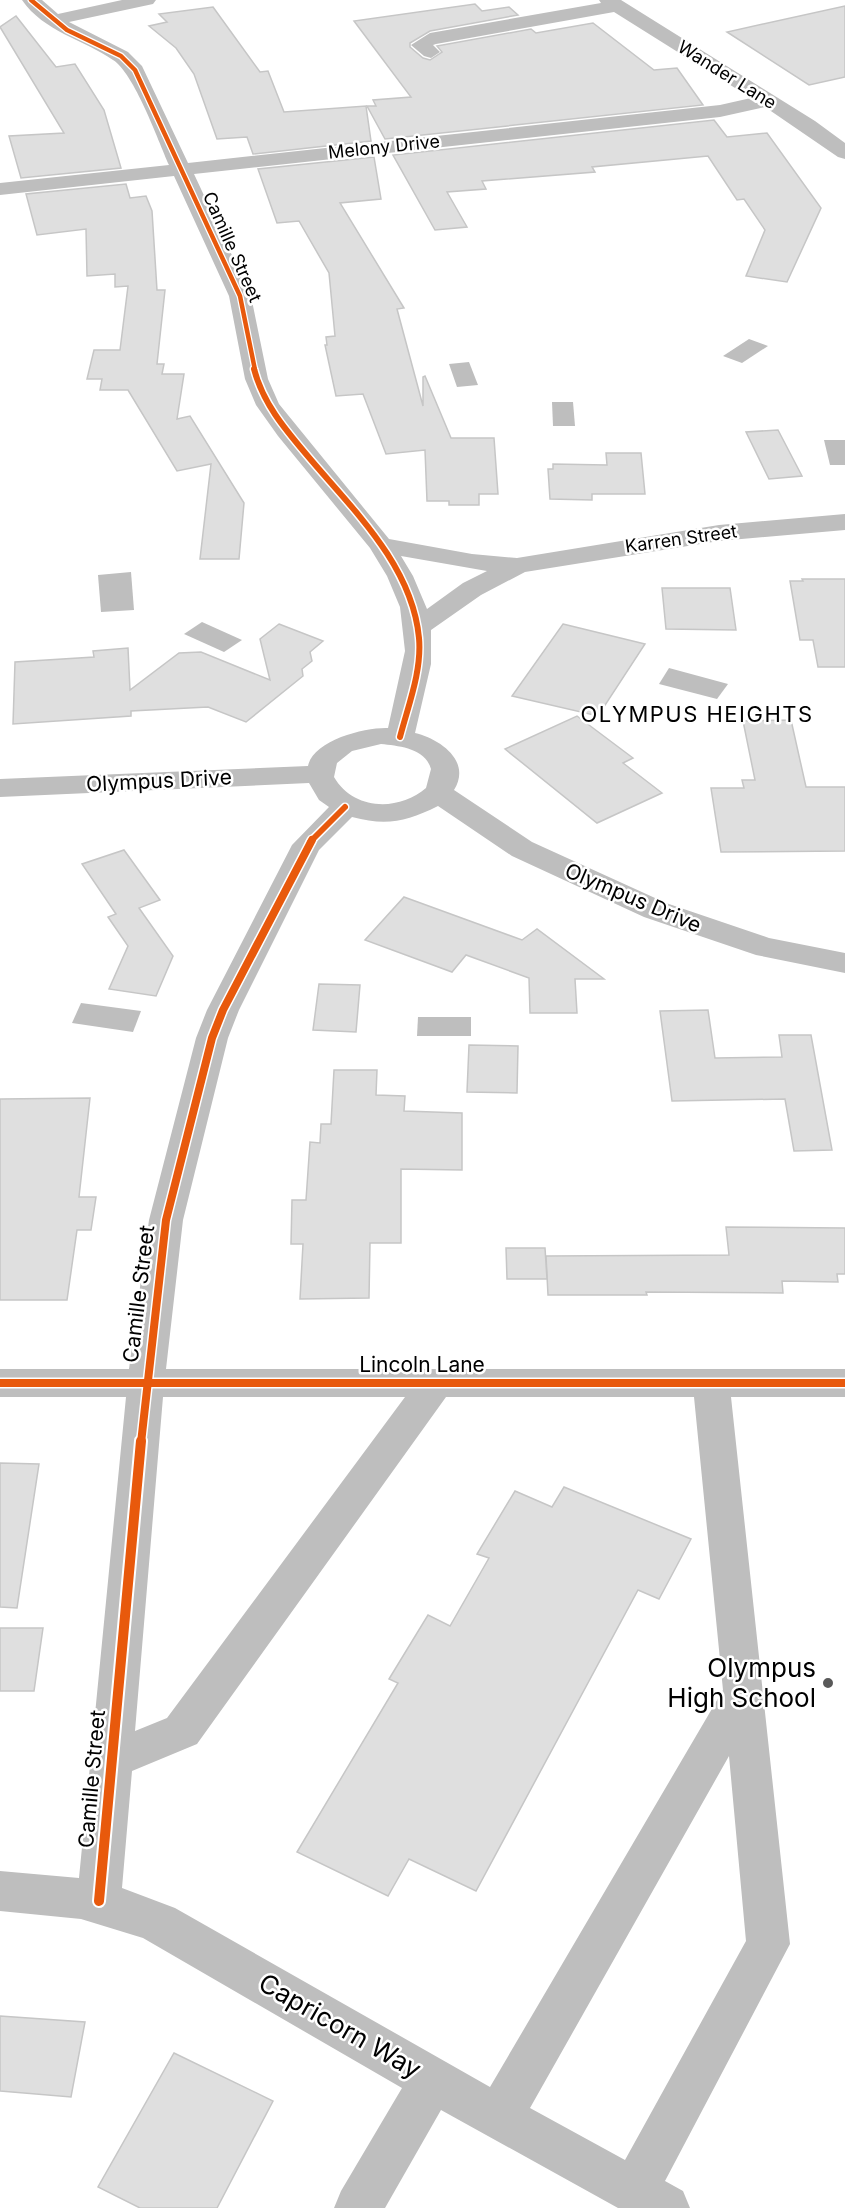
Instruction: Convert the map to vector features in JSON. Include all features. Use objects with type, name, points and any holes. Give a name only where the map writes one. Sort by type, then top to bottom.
[{"type":"street","name":"Camille Street","points":[[31,0],[75,35],[121,56],[135,70],[240,296],[246,314],[254,369],[261,392],[283,425],[381,545],[402,583],[418,627],[418,657],[399,737]]},
{"type":"street","points":[[54,20],[147,0]]},
{"type":"street","points":[[431,52],[420,45],[430,39],[612,3]]},
{"type":"street","name":"Wander Lane","points":[[612,3],[808,124],[845,153]]},
{"type":"street","name":"Melony Drive","points":[[0,189],[720,111],[768,100]]},
{"type":"street","name":"Karren Street","points":[[381,545],[462,560],[518,565],[719,533],[845,522]]},
{"type":"street","name":"Karren Street","points":[[418,627],[472,589],[518,565]]},
{"type":"street","points":[[371,737],[399,737],[431,749],[441,759],[446,771],[445,782],[438,793],[424,804],[406,811],[386,814],[365,812],[345,807],[330,798],[321,786],[318,774],[322,762],[331,752],[345,743],[371,737]]},
{"type":"street","name":"Olympus Drive","points":[[0,788],[318,774]]},
{"type":"street","name":"Olympus Drive","points":[[438,793],[522,849],[655,910],[720,934],[767,948],[845,963]]},
{"type":"street","name":"Camille Street","points":[[99,1901],[146,1383],[166,1220],[212,1038],[223,1010],[307,845],[345,807]]},
{"type":"street","name":"Lincoln Lane","points":[[0,1383],[845,1383]]},
{"type":"street","points":[[112,1760],[182,1731],[436,1383]]},
{"type":"street","points":[[650,2199],[768,1944],[711,1383]]},
{"type":"street","points":[[500,2115],[744,1692]]},
{"type":"street","name":"Capricorn Way","points":[[0,1891],[64,1894],[128,1909],[187,1937],[432,2080],[500,2115],[650,2199]]},
{"type":"street","points":[[358,2208],[432,2080]]},
{"type":"shaded area","points":[[749,339],[768,346],[742,363],[723,356]]},
{"type":"shaded area","points":[[469,362],[478,385],[457,387],[449,364]]},
{"type":"shaded area","points":[[552,402],[573,402],[575,426],[553,426]]},
{"type":"shaded area","points":[[824,440],[845,440],[845,465],[830,465]]},
{"type":"shaded area","points":[[131,572],[134,610],[101,612],[98,575]]},
{"type":"shaded area","points":[[202,622],[242,640],[224,652],[184,634]]},
{"type":"shaded area","points":[[669,668],[728,684],[717,699],[659,684]]},
{"type":"shaded area","points":[[81,1003],[141,1011],[133,1032],[72,1023]]},
{"type":"shaded area","points":[[418,1017],[471,1017],[471,1036],[417,1036]]},
{"type":"building","points":[[475,4],[482,11],[509,7],[518,15],[430,31],[410,43],[410,47],[423,58],[430,60],[442,52],[437,46],[531,29],[536,33],[593,23],[654,70],[677,68],[703,105],[385,139],[367,106],[376,106],[373,100],[411,97],[354,21]]},
{"type":"building","points":[[845,6],[845,77],[809,85],[727,32]]},
{"type":"building","points":[[213,7],[260,72],[268,71],[284,112],[366,106],[371,141],[253,154],[247,137],[217,139],[194,74],[176,48],[149,26],[167,22],[159,14]]},
{"type":"building","points":[[16,16],[56,67],[75,64],[104,110],[121,168],[21,178],[9,136],[64,133],[0,27]]},
{"type":"building","points":[[714,120],[727,137],[767,133],[821,208],[787,282],[746,276],[765,230],[744,199],[737,200],[708,156],[592,167],[595,172],[482,181],[486,189],[447,192],[467,227],[435,230],[393,155]]},
{"type":"building","points":[[374,157],[381,199],[340,203],[404,308],[397,309],[423,406],[423,377],[425,376],[451,438],[494,438],[498,494],[479,494],[479,505],[449,505],[449,501],[427,501],[425,450],[386,454],[363,394],[336,396],[325,345],[327,345],[326,337],[335,336],[329,273],[299,221],[277,223],[258,169]]},
{"type":"building","points":[[126,184],[130,198],[146,196],[152,211],[157,290],[165,290],[157,364],[164,364],[162,374],[184,374],[177,419],[190,416],[244,503],[239,559],[200,559],[211,464],[177,471],[128,390],[100,390],[102,379],[87,379],[94,350],[120,350],[128,286],[115,287],[115,274],[87,276],[86,229],[37,235],[26,194]]},
{"type":"building","points":[[778,430],[802,476],[769,479],[746,432]]},
{"type":"building","points":[[606,453],[641,453],[645,494],[592,494],[592,500],[550,499],[548,469],[553,469],[553,464],[607,465]]},
{"type":"building","points":[[802,579],[845,579],[845,667],[818,667],[813,640],[800,640],[790,581],[803,581]]},
{"type":"building","points":[[662,588],[730,588],[736,630],[666,629]]},
{"type":"building","points":[[279,624],[323,641],[310,652],[312,661],[302,669],[303,676],[246,722],[208,707],[131,711],[131,716],[13,724],[15,662],[94,657],[93,651],[128,648],[130,690],[179,653],[201,652],[270,680],[260,639]]},
{"type":"building","points":[[563,624],[645,644],[598,716],[512,696]]},
{"type":"building","points":[[577,716],[633,758],[623,763],[662,793],[597,823],[505,749]]},
{"type":"building","points":[[791,720],[806,787],[845,787],[845,851],[721,852],[711,788],[744,788],[742,780],[755,780],[743,721]]},
{"type":"building","points":[[124,850],[160,900],[139,908],[173,956],[156,996],[109,989],[128,946],[108,917],[116,914],[82,864]]},
{"type":"building","points":[[404,897],[522,940],[537,929],[604,979],[575,979],[577,1013],[530,1013],[529,978],[466,955],[452,972],[365,940]]},
{"type":"building","points":[[319,984],[360,985],[356,1032],[313,1030]]},
{"type":"building","points":[[708,1010],[715,1058],[782,1057],[779,1035],[811,1035],[832,1150],[794,1151],[785,1099],[672,1101],[660,1011]]},
{"type":"building","points":[[469,1045],[518,1046],[517,1093],[467,1092]]},
{"type":"building","points":[[334,1070],[377,1070],[376,1095],[405,1096],[404,1111],[462,1113],[462,1170],[401,1169],[401,1243],[370,1243],[369,1298],[300,1299],[303,1244],[291,1244],[292,1200],[306,1200],[310,1142],[320,1143],[321,1124],[331,1124]]},
{"type":"building","points":[[90,1098],[79,1197],[96,1197],[91,1230],[77,1230],[67,1300],[0,1300],[0,1099]]},
{"type":"building","points":[[726,1227],[845,1228],[845,1274],[837,1274],[838,1282],[782,1281],[783,1293],[646,1292],[647,1295],[548,1295],[546,1256],[729,1255]]},
{"type":"building","points":[[506,1248],[545,1248],[547,1279],[507,1279]]},
{"type":"building","points":[[0,1463],[39,1464],[17,1608],[0,1607]]},
{"type":"building","points":[[564,1487],[691,1539],[659,1599],[638,1590],[476,1891],[409,1859],[388,1896],[297,1852],[398,1683],[389,1679],[428,1615],[450,1626],[489,1558],[477,1554],[515,1491],[552,1507]]},
{"type":"building","points":[[0,1628],[43,1628],[34,1691],[0,1691]]},
{"type":"building","points":[[0,2016],[85,2022],[71,2097],[0,2091]]},
{"type":"building","points":[[174,2053],[273,2101],[217,2208],[140,2208],[98,2187]]},
{"type":"cycle path","points":[[31,0],[67,30],[121,56],[135,70],[240,296],[257,379],[268,405],[381,545],[400,576],[413,607],[419,639],[416,676],[400,737]]},
{"type":"cycle path","points":[[99,1901],[146,1383],[166,1220],[212,1038],[223,1010],[307,845],[345,807]]},
{"type":"cycle path","points":[[0,1383],[845,1383]]},
{"type":"place","name":"Olympus High School","points":[[828,1683]]},
{"type":"district","name":"OLYMPUS HEIGHTS","points":[[697,714]]}]
